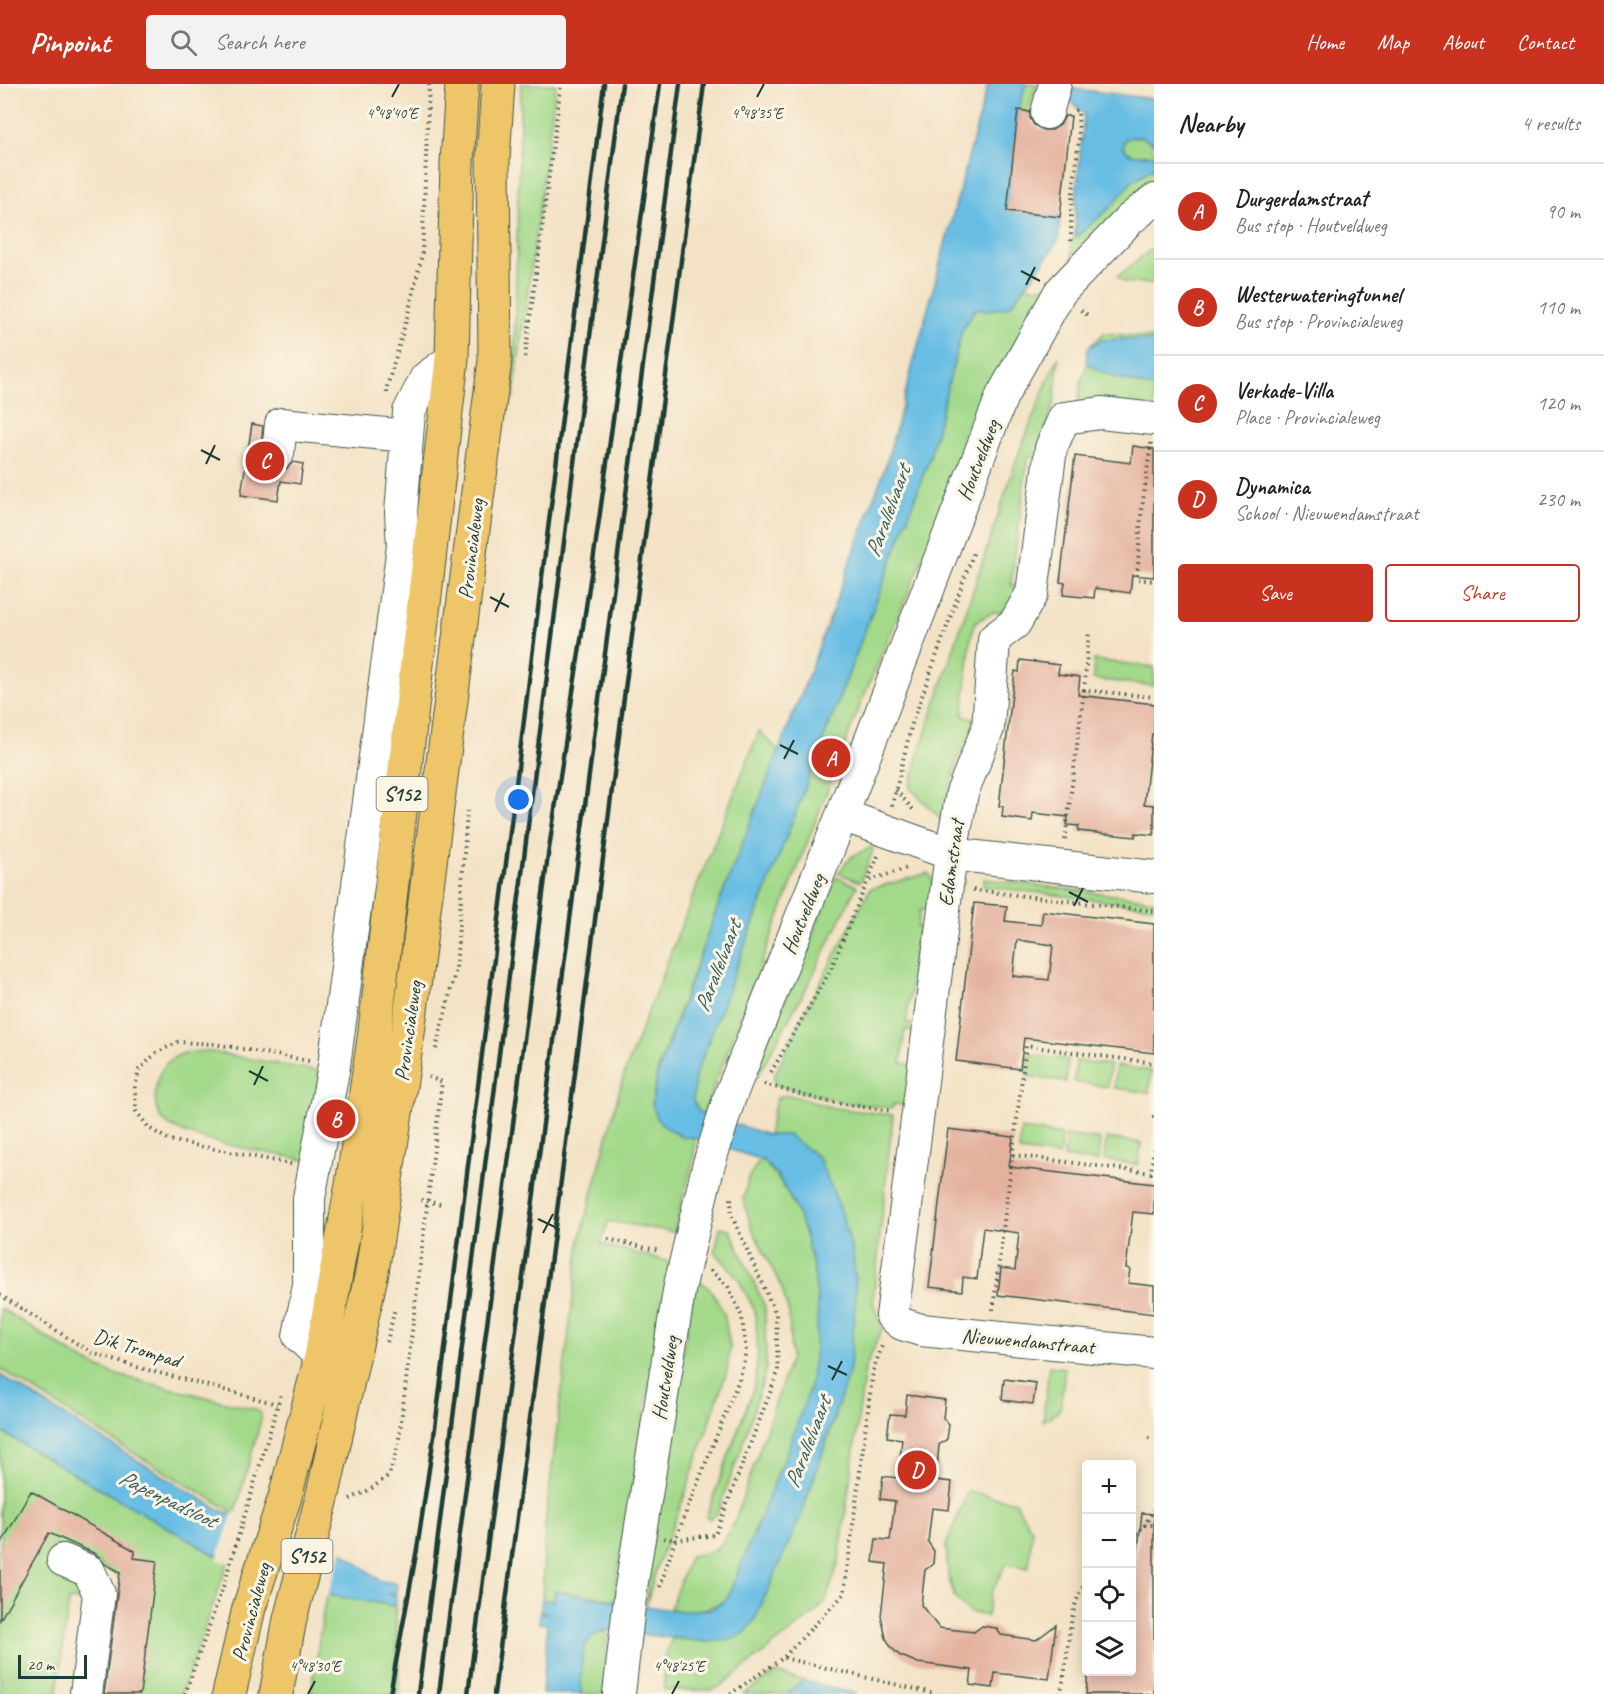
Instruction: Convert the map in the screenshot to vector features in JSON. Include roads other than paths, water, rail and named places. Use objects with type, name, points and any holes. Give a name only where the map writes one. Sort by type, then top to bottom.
[{"type":"main road","name":"Provincialeweg","points":[[230,1694],[249,1608],[285,1497],[321,1357],[352,1185],[374,1039],[452,359],[457,163],[462,84]]},
{"type":"main road","name":"Provincialeweg","points":[[276,1694],[291,1619],[335,1497],[408,1033],[495,360],[493,159],[498,84]]},
{"type":"main road","points":[[452,359],[495,360]]},
{"type":"street","name":"Houtveldweg","points":[[619,1694],[624,1653],[646,1588],[680,1285],[708,1167],[729,1099],[842,815],[1002,396],[1060,292],[1129,220],[1154,200]]},
{"type":"street","points":[[321,1357],[299,1336],[309,1285],[309,1198],[334,1066],[403,546],[398,435],[426,378],[452,359]]},
{"type":"street","name":"Edamstraat","points":[[897,1320],[918,1114],[951,854],[962,793],[988,728],[994,639],[1015,623],[1032,593],[1051,448],[1064,418],[1101,413],[1154,419]]},
{"type":"street","points":[[278,453],[281,424],[398,435]]},
{"type":"street","points":[[842,815],[951,854],[1154,877]]},
{"type":"street","name":"Nieuwendamstraat","points":[[897,1320],[921,1330],[1154,1353]]},
{"type":"street","points":[[63,1560],[89,1571],[99,1594],[86,1694]]},
{"type":"water","name":"Parallelvaart","points":[[988,84],[1026,84],[1018,110],[1007,210],[1060,217],[1059,239],[1009,307],[975,309],[962,330],[930,456],[695,1076],[693,1101],[699,1112],[768,1135],[788,1135],[818,1157],[839,1205],[853,1254],[856,1294],[850,1369],[802,1513],[754,1621],[744,1634],[731,1640],[706,1642],[607,1630],[597,1634],[585,1647],[581,1694],[542,1694],[547,1624],[539,1623],[540,1613],[548,1613],[540,1611],[542,1600],[554,1601],[554,1591],[677,1611],[712,1609],[727,1599],[786,1454],[810,1387],[818,1304],[813,1266],[794,1204],[777,1175],[762,1160],[695,1138],[680,1136],[656,1118],[652,1103],[657,1075],[716,911],[810,671],[886,465]]},
{"type":"water","points":[[1066,88],[1154,99],[1154,144],[1144,138],[1133,137],[1125,139],[1123,147],[1133,155],[1154,155],[1154,167],[1132,181],[1111,207],[1075,238],[1084,114],[1067,97]]},
{"type":"water","points":[[1101,340],[1154,341],[1154,388],[1110,375],[1086,362],[1088,348]]},
{"type":"water","name":"Papenpadsloot","points":[[0,1375],[220,1510],[343,1552],[381,1581],[397,1583],[396,1594],[387,1594],[396,1596],[395,1606],[328,1595],[215,1555],[0,1431]]},
{"type":"water","points":[[805,1681],[857,1694],[787,1694]]},
{"type":"railway","points":[[390,1694],[417,1549],[434,1436],[604,84]]},
{"type":"railway","points":[[418,1694],[622,84]]},
{"type":"railway","points":[[439,1694],[548,855],[595,548],[660,84]]},
{"type":"railway","points":[[468,1694],[680,84]]},
{"type":"railway","points":[[494,1694],[704,84]]},
{"type":"place","name":"Verkade-Villa","points":[[265,461]]},
{"type":"place","name":"Durgerdamstraat","points":[[831,758]]},
{"type":"place","name":"Westerwateringtunnel","points":[[336,1119]]},
{"type":"place","name":"Dynamica","points":[[917,1470]]}]
